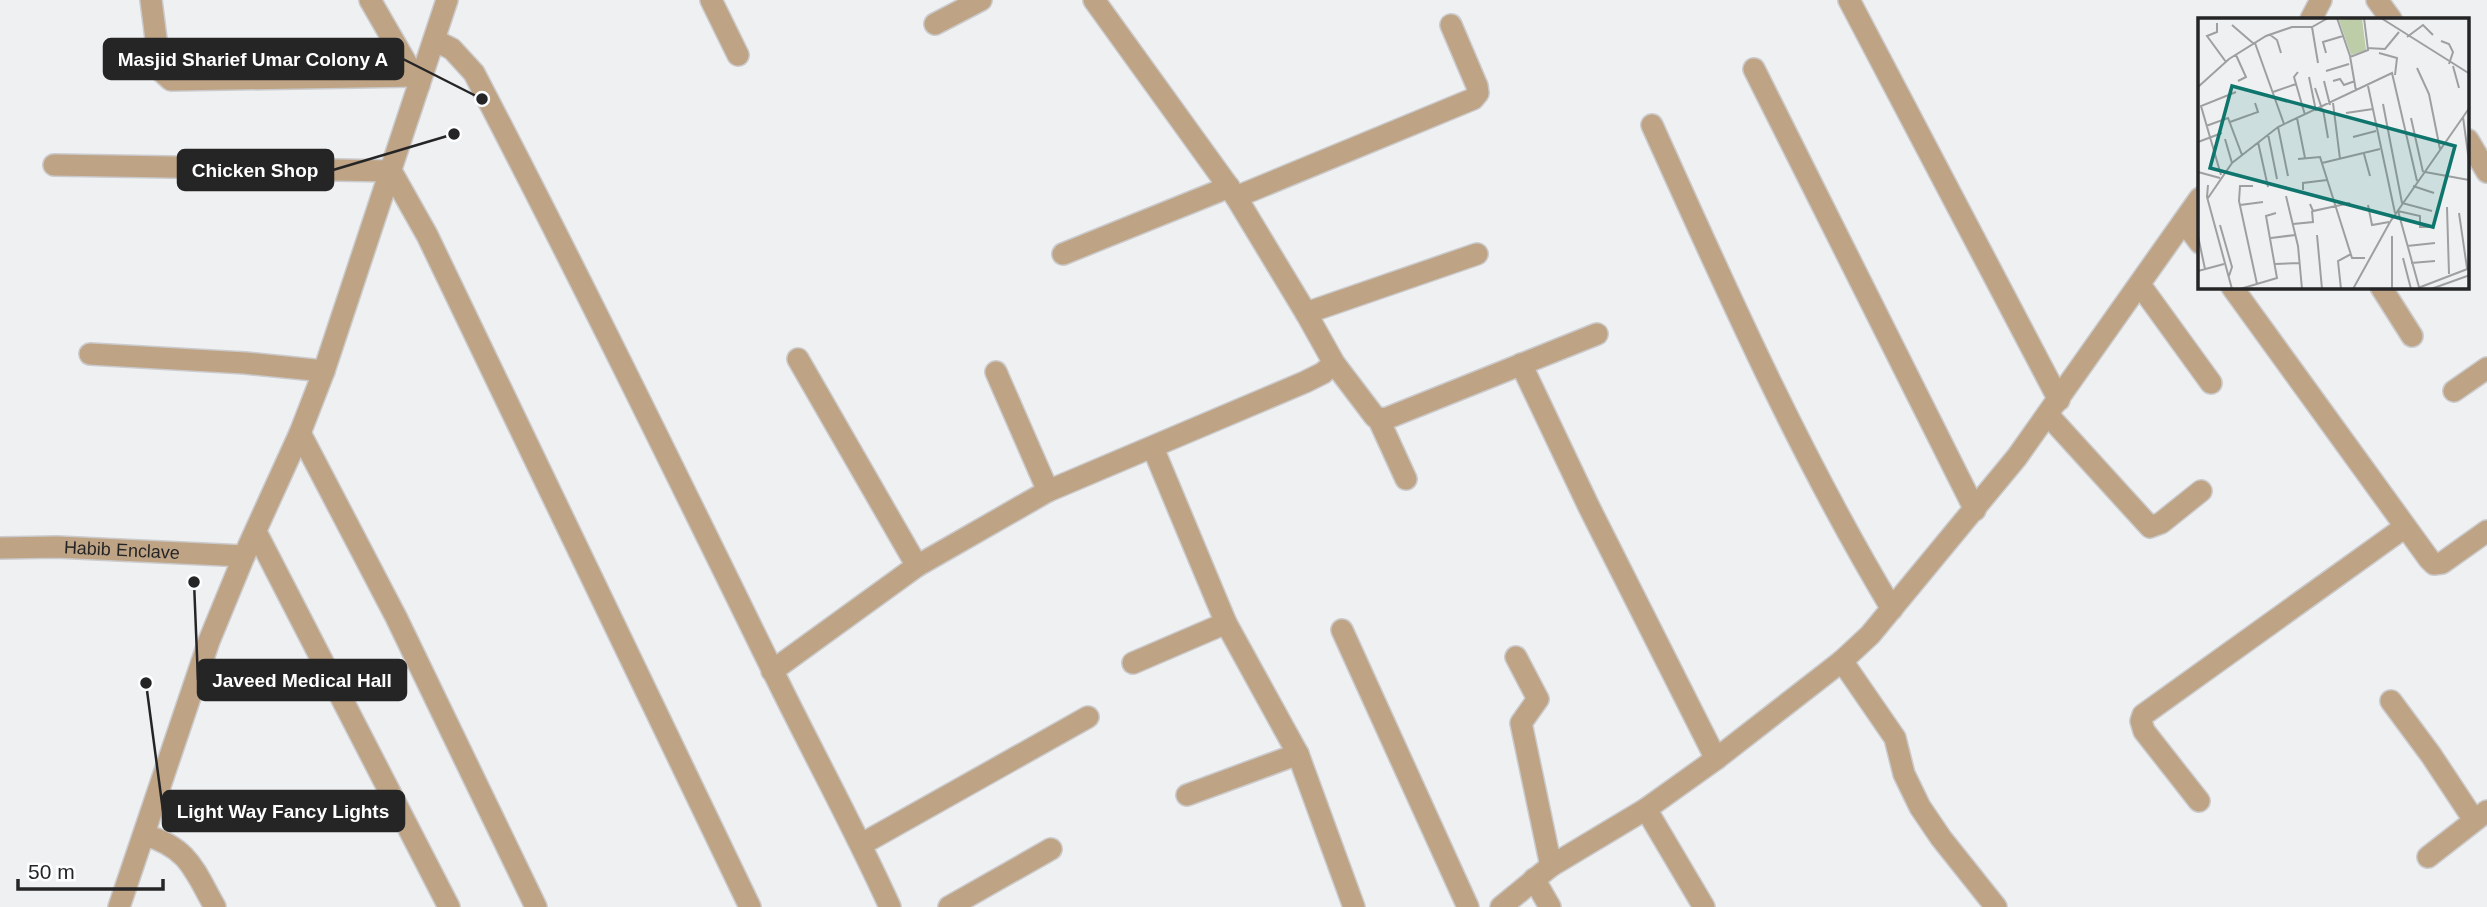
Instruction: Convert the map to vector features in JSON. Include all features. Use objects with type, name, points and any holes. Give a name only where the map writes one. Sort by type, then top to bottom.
[{"type":"street","points":[[151,0],[160,70],[171,80],[416,80]]},
{"type":"street","points":[[370,0],[416,80]]},
{"type":"street","points":[[119,907],[209,641],[300,433],[324,371],[391,171],[416,80],[434,40],[447,0]]},
{"type":"street","points":[[711,0],[738,55]]},
{"type":"street","points":[[935,24],[981,0]]},
{"type":"street","points":[[1094,0],[1232,192],[1334,363],[1379,420],[1406,479]]},
{"type":"street","points":[[1849,0],[2054,408],[2150,527],[2161,523],[2201,491]]},
{"type":"street","points":[[2312,18],[2321,0]]},
{"type":"street","points":[[2377,0],[2390,18]]},
{"type":"street","points":[[1063,254],[1473,99],[1478,93],[1477,86],[1451,25]]},
{"type":"street","points":[[434,40],[452,49],[474,73],[575,267],[772,670],[862,844],[890,907]]},
{"type":"street","points":[[1754,69],[1975,510]]},
{"type":"street","points":[[1652,125],[1772,387],[1859,553],[1892,609]]},
{"type":"street","points":[[2470,143],[2487,172]]},
{"type":"street","points":[[54,165],[391,171]]},
{"type":"street","points":[[391,171],[427,235],[750,907]]},
{"type":"street","points":[[1501,907],[1543,873],[1646,809],[1716,759],[1842,661],[1892,609],[1975,510],[2054,408],[2198,201]]},
{"type":"street","points":[[2184,222],[2198,240]]},
{"type":"street","points":[[1306,313],[1477,254]]},
{"type":"street","points":[[2140,285],[2211,383]]},
{"type":"street","points":[[2233,289],[2434,564],[2442,563],[2487,531]]},
{"type":"street","points":[[2382,289],[2412,336]]},
{"type":"street","points":[[1379,420],[1597,334]]},
{"type":"street","points":[[90,354],[245,363],[324,371]]},
{"type":"street","points":[[799,359],[917,566]]},
{"type":"street","points":[[772,670],[917,566],[1048,491],[1305,382],[1323,373],[1334,363]]},
{"type":"street","points":[[1521,364],[1589,508],[1716,759]]},
{"type":"street","points":[[2454,391],[2487,368]]},
{"type":"street","points":[[996,372],[1048,491]]},
{"type":"street","points":[[300,433],[396,617],[536,907]]},
{"type":"street","points":[[1153,447],[1226,623],[1298,754],[1354,907]]},
{"type":"street","points":[[2199,800],[2144,731],[2141,720],[2143,715],[2405,527]]},
{"type":"street","points":[[256,532],[449,907]]},
{"type":"street","name":"Habib Enclave","points":[[0,548],[57,547],[244,556]]},
{"type":"street","points":[[1133,663],[1226,623]]},
{"type":"street","points":[[1342,630],[1468,907]]},
{"type":"street","points":[[1516,657],[1538,699],[1521,723],[1550,907]]},
{"type":"street","points":[[1842,661],[1895,738],[1904,774],[1920,807],[1996,907]]},
{"type":"street","points":[[2391,701],[2481,815],[2428,857]]},
{"type":"street","points":[[862,844],[1088,717]]},
{"type":"street","points":[[1187,795],[1298,754]]},
{"type":"street","points":[[1646,809],[1704,907]]},
{"type":"street","points":[[145,835],[166,841],[182,854],[215,907]]},
{"type":"street","points":[[949,907],[1051,849]]},
{"type":"place","name":"Masjid Sharief Umar Colony A","points":[[482,99]]},
{"type":"place","name":"Chicken Shop","points":[[454,134]]},
{"type":"place","name":"Javeed Medical Hall","points":[[194,582]]},
{"type":"place","name":"Light Way Fancy Lights","points":[[146,683]]}]
